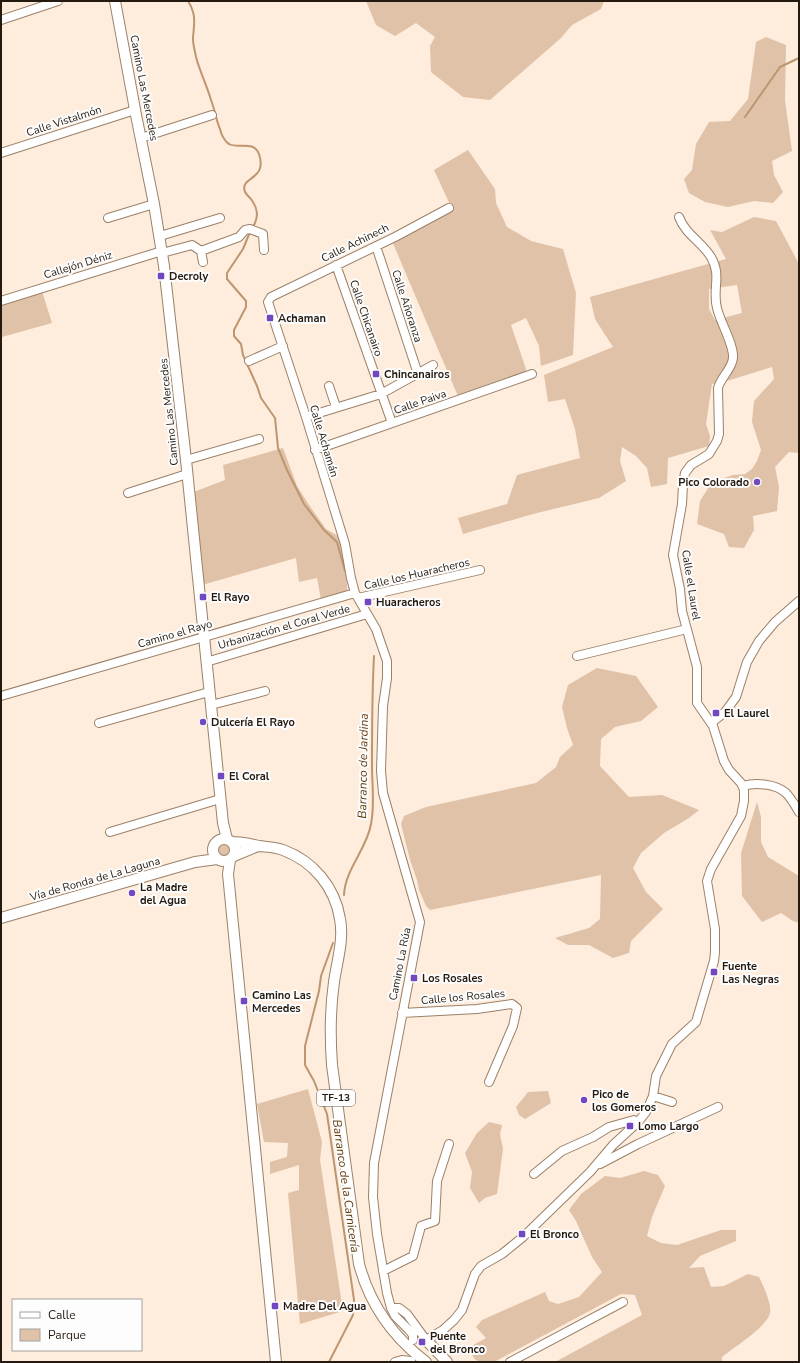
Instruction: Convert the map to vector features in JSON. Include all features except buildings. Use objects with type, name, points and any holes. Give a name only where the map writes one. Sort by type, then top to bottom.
[{"type":"main road","name":"Camino Las Mercedes","points":[[115,1],[160,236],[186,460],[220,799],[223,824],[229,840]]},
{"type":"main road","name":"Camino Las Mercedes","points":[[215,844],[223,824]]},
{"type":"main road","name":"TF-13","points":[[215,844],[223,839],[282,850],[297,856],[308,863],[325,881],[336,902],[340,919],[341,941],[334,982],[330,1040],[359,1264],[363,1280],[378,1310],[411,1349],[426,1362]]},
{"type":"main road","points":[[225,859],[235,849],[229,840]]},
{"type":"main road","points":[[215,844],[213,853],[225,859]]},
{"type":"main road","name":"Vía de Ronda de La Laguna","points":[[195,862],[215,844]]},
{"type":"main road","name":"Vía de Ronda de La Laguna","points":[[1,918],[195,862],[225,859],[258,846]]},
{"type":"main road","points":[[225,859],[228,874],[276,1362]]},
{"type":"main road","points":[[426,1340],[447,1362]]},
{"type":"street","points":[[1,20],[58,1]]},
{"type":"street","name":"Calle Vistalmón","points":[[1,153],[135,110]]},
{"type":"street","points":[[141,138],[212,115]]},
{"type":"street","points":[[108,218],[154,204]]},
{"type":"street","name":"Calle Achinech","points":[[271,297],[376,246],[449,208]]},
{"type":"street","name":"Calle el Laurel","points":[[679,217],[681,224],[710,256],[716,266],[716,308],[733,355],[730,366],[718,388],[717,441],[706,457],[688,468],[684,478],[682,504],[673,555],[687,629],[697,667],[697,703],[711,723],[724,761],[729,770],[743,786]]},
{"type":"street","points":[[160,236],[220,218]]},
{"type":"street","points":[[203,262],[201,251],[239,237],[245,230],[252,230],[264,234],[264,250]]},
{"type":"street","name":"Callejón Déniz","points":[[1,300],[192,244],[201,251]]},
{"type":"street","name":"Calle Añoranza","points":[[376,246],[418,374]]},
{"type":"street","name":"Calle Chicanairo","points":[[336,265],[392,423]]},
{"type":"street","name":"Calle Achamán","points":[[271,297],[268,302],[306,417],[344,544],[351,578],[357,596]]},
{"type":"street","points":[[249,361],[283,346]]},
{"type":"street","points":[[306,417],[381,394],[433,365]]},
{"type":"street","name":"Calle Paiva","points":[[315,450],[532,374]]},
{"type":"street","points":[[329,386],[336,407]]},
{"type":"street","points":[[186,460],[259,439]]},
{"type":"street","points":[[128,493],[187,474]]},
{"type":"street","name":"Calle los Huaracheros","points":[[357,596],[480,570]]},
{"type":"street","name":"Camino La Rúa","points":[[357,596],[376,629],[387,661],[381,771],[383,793],[420,922],[374,1163],[373,1197],[383,1271],[391,1308],[395,1316],[409,1330],[413,1340]]},
{"type":"street","name":"Camino el Rayo","points":[[1,696],[204,636],[357,596]]},
{"type":"street","points":[[711,723],[725,712],[736,697],[747,662],[762,637],[799,601]]},
{"type":"street","name":"Urbanización el Coral Verde","points":[[206,662],[368,614]]},
{"type":"street","points":[[577,656],[687,629]]},
{"type":"street","points":[[211,705],[265,690]]},
{"type":"street","points":[[99,724],[209,692]]},
{"type":"street","points":[[391,1308],[400,1308],[407,1314],[426,1340],[443,1330],[462,1310],[475,1274],[481,1266],[502,1254],[523,1237],[595,1166],[613,1145],[638,1122],[646,1112],[653,1096],[656,1076],[672,1044],[696,1022],[701,1008],[714,961],[715,952],[715,929],[707,881],[741,816],[744,801],[743,786],[756,784],[768,785],[780,789],[789,796],[799,812]]},
{"type":"street","points":[[110,832],[220,799]]},
{"type":"street","name":"Calle los Rosales","points":[[402,1013],[477,1009],[512,1004],[518,1008],[513,1026],[489,1082]]},
{"type":"street","points":[[653,1096],[672,1102]]},
{"type":"street","points":[[595,1166],[638,1144],[718,1107]]},
{"type":"street","points":[[534,1174],[562,1151],[593,1137],[608,1127],[634,1120],[638,1122]]},
{"type":"street","points":[[383,1271],[413,1256],[421,1226],[435,1221],[437,1181],[449,1144]]},
{"type":"street","points":[[510,1362],[623,1302]]},
{"type":"street","points":[[395,1362],[411,1360]]},
{"type":"green space","points":[[366,1],[604,1],[601,9],[572,25],[561,38],[490,100],[463,97],[431,72],[430,46],[435,37],[416,23],[395,36],[376,25]]},
{"type":"green space","points":[[766,37],[786,45],[785,100],[792,151],[772,161],[774,175],[783,192],[773,203],[754,201],[728,207],[705,202],[689,193],[684,179],[692,170],[696,144],[709,122],[730,121],[748,99],[756,42]]},
{"type":"green space","points":[[468,150],[495,189],[496,203],[507,227],[531,241],[563,249],[576,293],[573,355],[541,366],[539,346],[526,318],[511,325],[526,369],[524,382],[460,401],[392,241],[452,209],[434,170]]},
{"type":"green space","points":[[754,217],[776,221],[799,264],[799,453],[789,452],[775,467],[779,487],[777,511],[753,516],[754,530],[744,548],[729,547],[724,534],[697,524],[700,501],[712,482],[733,475],[745,474],[752,469],[757,461],[761,450],[752,422],[754,401],[774,379],[772,367],[727,381],[712,384],[706,424],[710,436],[709,446],[668,458],[667,484],[651,487],[647,468],[636,456],[622,447],[620,461],[626,481],[599,498],[533,514],[463,534],[458,518],[507,504],[517,475],[580,458],[575,429],[565,399],[548,402],[544,375],[613,347],[595,319],[590,297],[726,259],[710,230],[722,232]],"holes":[[[737,285],[742,313],[715,320],[709,309],[709,289]]]},
{"type":"green space","points":[[41,288],[52,323],[2,337],[1,303]]},
{"type":"green space","points":[[283,448],[297,486],[326,529],[340,537],[344,546],[348,598],[322,605],[317,578],[299,582],[296,558],[202,585],[191,493],[225,480],[223,465]]},
{"type":"green space","points":[[597,668],[636,676],[658,707],[641,721],[615,727],[601,739],[600,766],[629,797],[662,795],[699,810],[664,833],[641,853],[633,868],[646,892],[663,909],[631,941],[629,953],[613,958],[589,945],[568,945],[555,938],[589,928],[600,919],[601,875],[430,910],[426,906],[419,890],[410,860],[401,824],[404,816],[426,807],[536,783],[556,767],[560,757],[573,745],[562,707],[568,685]]},
{"type":"green space","points":[[757,802],[761,817],[761,842],[768,857],[799,876],[799,923],[781,913],[762,922],[742,896],[741,853]]},
{"type":"green space","points":[[222,843],[228,843],[232,847],[232,853],[228,857],[222,857],[218,853],[218,847]]},
{"type":"green space","points":[[308,1089],[322,1142],[320,1160],[343,1311],[300,1324],[288,1193],[299,1190],[299,1165],[270,1174],[270,1162],[287,1157],[288,1143],[264,1142],[257,1104]]},
{"type":"green space","points":[[548,1091],[551,1103],[525,1119],[519,1115],[516,1107],[528,1092]]},
{"type":"green space","points":[[489,1122],[502,1125],[500,1134],[503,1149],[497,1194],[485,1198],[479,1203],[470,1188],[472,1172],[465,1153],[477,1133]]},
{"type":"green space","points":[[644,1171],[658,1175],[665,1186],[652,1217],[647,1236],[661,1243],[677,1245],[721,1230],[736,1230],[736,1241],[700,1256],[689,1268],[704,1267],[711,1287],[724,1286],[748,1274],[759,1277],[770,1305],[770,1313],[763,1324],[722,1357],[722,1362],[555,1362],[642,1315],[635,1295],[621,1294],[494,1362],[477,1361],[468,1348],[486,1338],[476,1327],[482,1320],[545,1292],[549,1301],[558,1304],[579,1297],[602,1272],[592,1257],[576,1221],[569,1210],[581,1194],[605,1176],[620,1178]]},
{"type":"waterway","name":"Barranco de Jardina","points":[[188,1],[194,15],[193,41],[196,57],[214,107],[217,122],[222,135],[229,144],[250,146],[257,150],[259,154],[261,163],[260,169],[244,187],[245,192],[251,199],[257,213],[253,227]]},
{"type":"waterway","points":[[745,117],[780,67],[799,58]]},
{"type":"waterway","name":"Barranco de Jardina","points":[[250,232],[243,249],[227,273],[227,279],[246,301],[246,307],[234,330],[234,336],[241,344],[243,355],[261,398],[275,418],[278,448],[287,470],[304,504],[324,530],[337,542],[345,571]]},
{"type":"waterway","name":"Barranco de Jardina","points":[[344,895],[348,876],[369,833],[372,817],[372,711],[374,656]]},
{"type":"waterway","name":"Barranco de la Carnicería","points":[[329,1362],[353,1315],[354,1300],[327,1114],[314,1081],[305,1065],[305,1046],[319,991],[321,976],[333,943]]},
{"type":"place","name":"Decroly","points":[[161,276]]},
{"type":"place","name":"Achaman","points":[[270,318]]},
{"type":"place","name":"Chincanairos","points":[[376,374]]},
{"type":"place","name":"Pico Colorado","points":[[757,482]]},
{"type":"place","name":"El Rayo","points":[[203,597]]},
{"type":"place","name":"Huaracheros","points":[[368,602]]},
{"type":"place","name":"El Laurel","points":[[716,713]]},
{"type":"place","name":"Dulcería El Rayo","points":[[203,722]]},
{"type":"place","name":"El Coral","points":[[221,776]]},
{"type":"place","name":"La Madre del Agua","points":[[132,893]]},
{"type":"place","name":"Fuente Las Negras","points":[[714,972]]},
{"type":"place","name":"Los Rosales","points":[[414,978]]},
{"type":"place","name":"Camino Las Mercedes","points":[[244,1001]]},
{"type":"place","name":"Pico de los Gomeros","points":[[584,1100]]},
{"type":"place","name":"Lomo Largo","points":[[630,1126]]},
{"type":"place","name":"El Bronco","points":[[522,1234]]},
{"type":"place","name":"Madre Del Agua","points":[[275,1306]]},
{"type":"place","name":"Puente del Bronco","points":[[422,1342]]}]
